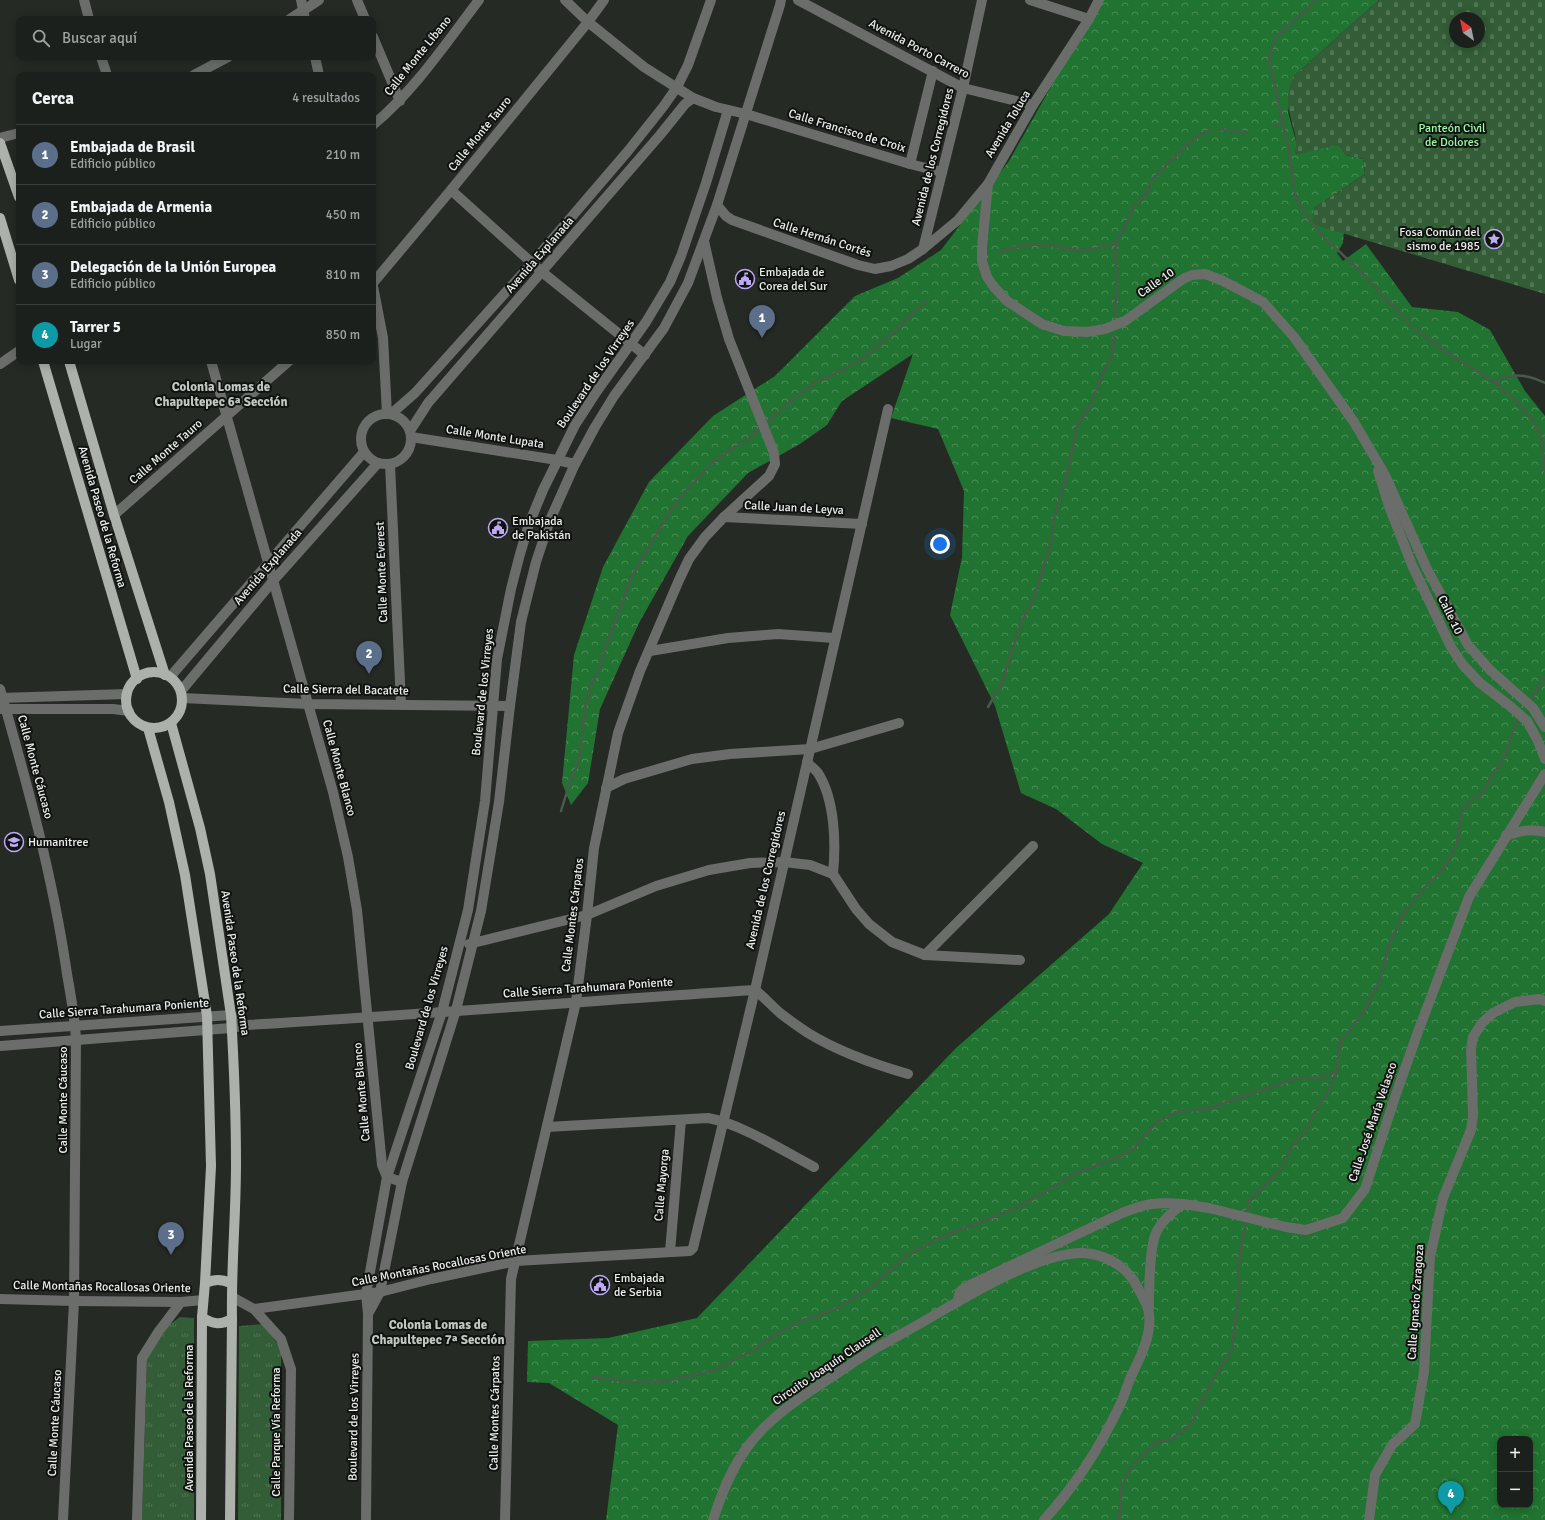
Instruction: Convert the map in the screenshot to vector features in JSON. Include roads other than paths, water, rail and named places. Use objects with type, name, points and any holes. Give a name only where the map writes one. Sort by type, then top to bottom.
[{"type":"main road","points":[[0,143],[16,188]]},
{"type":"main road","points":[[0,218],[16,270]]},
{"type":"main road","name":"Avenida Paseo de la Reforma","points":[[44,364],[137,679]]},
{"type":"main road","name":"Avenida Paseo de la Reforma","points":[[70,364],[114,515],[167,676]]},
{"type":"main road","points":[[155,673],[167,676],[176,683],[181,695],[180,712],[171,723],[164,727],[148,728],[133,719],[126,703],[127,694],[137,679],[145,674],[155,673]]},
{"type":"main road","name":"Avenida Paseo de la Reforma","points":[[171,723],[200,828],[210,874],[231,1015],[236,1164],[231,1283]]},
{"type":"main road","points":[[148,728],[170,802],[185,875],[207,1016],[211,1166],[202,1317],[208,1322],[216,1324],[225,1323],[232,1319]]},
{"type":"main road","points":[[205,1283],[222,1279],[231,1283],[230,1520]]},
{"type":"main road","name":"Avenida Paseo de la Reforma","points":[[201,1520],[202,1317]]},
{"type":"street","points":[[84,0],[88,16]]},
{"type":"street","points":[[301,0],[304,15]]},
{"type":"street","points":[[304,15],[319,0]]},
{"type":"street","points":[[357,0],[364,16]]},
{"type":"street","name":"Calle Monte Líbano","points":[[376,122],[400,101],[479,0]]},
{"type":"street","name":"Calle Francisco de Croix","points":[[565,0],[588,22],[644,67],[693,98],[716,107],[746,114],[910,164],[942,172]]},
{"type":"street","name":"Calle Monte Tauro","points":[[376,280],[588,22],[604,0]]},
{"type":"street","name":"Avenida Explanada","points":[[389,414],[415,393],[532,263],[628,151],[663,107],[677,87],[688,65],[711,0]]},
{"type":"street","name":"Boulevard de los Virreyes","points":[[368,1314],[380,1292],[402,1182],[456,1010],[481,911],[499,802],[521,622],[529,585],[550,520],[575,464],[610,403],[664,328],[688,283],[717,205],[781,0]]},
{"type":"street","name":"Avenida Porto Carrero","points":[[798,0],[963,88],[1033,105]]},
{"type":"street","name":"Avenida de los Corregidores","points":[[923,249],[963,88],[982,0]]},
{"type":"street","points":[[1030,0],[1089,19]]},
{"type":"street","name":"Avenida Toluca","points":[[923,249],[958,220],[988,184],[1033,105],[1089,19],[1099,0]]},
{"type":"street","points":[[376,44],[400,101]]},
{"type":"street","points":[[102,60],[106,72]]},
{"type":"street","points":[[200,72],[222,60]]},
{"type":"street","points":[[315,60],[318,72]]},
{"type":"street","points":[[910,164],[933,71]]},
{"type":"street","name":"Avenida Explanada","points":[[410,434],[428,403],[685,104],[693,98]]},
{"type":"street","name":"Boulevard de los Virreyes","points":[[366,1520],[368,1314],[366,1294],[387,1177],[442,1012],[468,910],[485,800],[492,706],[498,660],[511,590],[529,524],[557,460],[575,425],[662,297],[681,256],[728,110]]},
{"type":"street","points":[[0,138],[16,134]]},
{"type":"street","name":"Calle 10","points":[[988,184],[982,247],[982,261],[987,277],[994,288],[1007,301],[1042,324],[1064,331],[1087,332],[1105,329],[1125,321],[1183,279],[1192,275],[1206,274],[1221,280],[1263,302],[1294,337],[1354,422],[1385,475],[1428,569],[1468,645],[1490,670],[1533,708],[1545,727]]},
{"type":"street","points":[[451,190],[542,272],[644,355]]},
{"type":"street","name":"Calle Hernán Cortés","points":[[717,205],[726,216],[732,220],[858,265],[875,269],[897,264],[923,249]]},
{"type":"street","name":"Calle Montes Cárpatos","points":[[505,1520],[511,1279],[576,1002],[588,915],[594,848],[618,733],[640,671],[689,559],[705,537],[724,517],[769,476],[776,464],[774,453],[729,339],[717,298],[704,241]]},
{"type":"street","points":[[376,300],[383,338],[389,414]]},
{"type":"street","points":[[0,364],[16,352]]},
{"type":"street","name":"Calle Monte Blanco","points":[[211,364],[308,704],[348,857],[357,910],[382,1165],[387,1177]]},
{"type":"street","name":"Calle Monte Tauro","points":[[114,515],[286,364]]},
{"type":"street","name":"Avenida de los Corregidores","points":[[695,1241],[888,409]]},
{"type":"street","points":[[379,414],[389,414],[401,419],[410,434],[408,451],[403,457],[390,464],[378,463],[370,459],[364,452],[361,445],[360,437],[362,429],[366,423],[379,414]]},
{"type":"street","name":"Calle Monte Lupata","points":[[410,434],[575,464]]},
{"type":"street","name":"Avenida Explanada","points":[[167,676],[364,452]]},
{"type":"street","name":"Calle 10","points":[[1373,456],[1389,506],[1412,565],[1451,647],[1463,665],[1480,683],[1523,717],[1538,739],[1545,759]]},
{"type":"street","name":"Avenida Explanada","points":[[181,695],[273,581],[378,463]]},
{"type":"street","name":"Calle Monte Everest","points":[[390,464],[400,704]]},
{"type":"street","name":"Calle Juan de Leyva","points":[[724,517],[862,524]]},
{"type":"street","points":[[650,651],[728,638],[778,634],[834,638]]},
{"type":"street","points":[[1,695],[127,694]]},
{"type":"street","name":"Calle Monte Cáucaso","points":[[1,695],[3,710],[47,866],[60,930],[75,1026],[74,1302],[63,1520]]},
{"type":"street","name":"Calle Sierra del Bacatete","points":[[181,695],[308,704],[510,706]]},
{"type":"street","points":[[3,710],[113,708],[129,711]]},
{"type":"street","points":[[606,788],[624,779],[692,759],[730,754],[810,749],[899,723]]},
{"type":"street","points":[[807,762],[817,772],[825,787],[834,826],[836,851],[833,874]]},
{"type":"street","name":"Calle José María Velasco","points":[[1183,1204],[1215,1209],[1286,1227],[1306,1230],[1344,1218],[1365,1189],[1398,1086],[1464,907],[1545,774]]},
{"type":"street","points":[[1506,836],[1517,832],[1532,830],[1545,832]]},
{"type":"street","points":[[925,955],[1032,846]]},
{"type":"street","points":[[459,946],[588,915],[656,886],[710,870],[750,863],[784,862],[810,865],[833,874],[848,899],[869,924],[892,942],[925,955],[1020,960]]},
{"type":"street","points":[[754,990],[766,998],[780,1012],[808,1033],[842,1052],[877,1065],[908,1074]]},
{"type":"street","name":"Calle Sierra Tarahumara Poniente","points":[[0,1046],[231,1028],[247,1025],[368,1018],[456,1010],[754,990]]},
{"type":"street","name":"Calle Ignacio Zaragoza","points":[[1369,1520],[1375,1475],[1392,1445],[1415,1424],[1424,1372],[1430,1257],[1444,1198],[1471,1130],[1473,1116],[1471,1049],[1473,1037],[1482,1023],[1493,1013],[1515,1002],[1543,998]]},
{"type":"street","points":[[231,1015],[247,1025]]},
{"type":"street","name":"Calle Sierra Tarahumara Poniente","points":[[0,1032],[231,1015]]},
{"type":"street","points":[[547,1127],[708,1118],[738,1127],[814,1168]]},
{"type":"street","name":"Calle Mayorga","points":[[670,1252],[681,1120]]},
{"type":"street","points":[[387,1177],[402,1182]]},
{"type":"street","points":[[958,1302],[958,1293],[960,1290],[1122,1213],[1159,1202],[1183,1204]]},
{"type":"street","points":[[1149,1312],[1151,1252],[1156,1234],[1163,1222],[1183,1204]]},
{"type":"street","name":"Calle Montañas Rocallosas Oriente","points":[[254,1309],[380,1292],[431,1278],[516,1261],[690,1251],[693,1248],[695,1241]]},
{"type":"street","name":"Circuito Joaquín Clausell","points":[[713,1520],[720,1498],[740,1458],[753,1440],[777,1416],[806,1394],[877,1348],[958,1302],[1009,1276],[1044,1260],[1063,1255],[1082,1253],[1098,1255],[1113,1261],[1123,1269],[1135,1283],[1149,1312],[1149,1330],[1143,1352],[1119,1408],[1090,1458],[1068,1490],[1044,1520]]},
{"type":"street","name":"Calle Parque Vía Reforma","points":[[232,1297],[254,1309],[281,1339],[291,1369],[289,1520]]},
{"type":"street","name":"Calle Montañas Rocallosas Oriente","points":[[0,1299],[74,1302],[181,1302],[203,1300]]},
{"type":"street","points":[[137,1520],[142,1358],[159,1331],[181,1302]]},
{"type":"waterway","points":[[1317,0],[1275,38],[1269,58],[1290,158],[1296,198],[1309,220],[1321,234],[1366,277],[1414,328],[1445,351],[1494,382],[1514,399],[1532,419],[1541,436],[1545,472]]},
{"type":"waterway","points":[[1275,127],[1283,121]]},
{"type":"waterway","points":[[1220,129],[1248,132]]},
{"type":"waterway","points":[[1115,317],[1117,271],[1115,257],[1116,243],[1135,206],[1147,193],[1149,184],[1168,163],[1194,139],[1205,132],[1211,131]]},
{"type":"waterway","points":[[1000,252],[1011,248],[1040,244],[1069,249],[1087,250],[1116,243]]},
{"type":"waterway","points":[[765,424],[805,389],[853,365],[867,355],[927,301]]},
{"type":"waterway","points":[[988,707],[1002,683],[1021,623],[1034,597],[1052,540],[1053,521],[1065,483],[1077,426],[1092,403],[1101,377],[1113,353],[1114,335]]},
{"type":"waterway","points":[[1494,382],[1507,376],[1523,376],[1545,383]]},
{"type":"waterway","points":[[561,811],[570,782],[577,766],[581,748],[585,707],[592,683],[599,669],[605,648],[632,576],[669,513],[685,492],[711,464],[730,450],[749,439],[761,427]]},
{"type":"waterway","points":[[1530,701],[1545,676]]},
{"type":"waterway","points":[[1247,1214],[1249,1201],[1282,1167],[1292,1146],[1304,1133],[1331,1086],[1337,1072],[1340,1043],[1365,1010],[1381,978],[1388,948],[1403,915],[1421,892],[1443,869],[1457,845],[1459,825],[1463,810],[1472,799],[1481,795],[1505,756],[1513,730],[1519,719]]},
{"type":"waterway","points":[[593,1377],[633,1382],[666,1381],[712,1371],[752,1351],[772,1337],[801,1321],[836,1309],[869,1289],[906,1256],[940,1238],[1019,1207],[1078,1172],[1120,1157],[1134,1148],[1156,1123],[1176,1112],[1207,1109],[1297,1078],[1320,1078],[1336,1072]]},
{"type":"waterway","points":[[1119,1520],[1122,1486],[1130,1469],[1156,1442],[1172,1439],[1191,1424],[1210,1385],[1232,1349],[1239,1290],[1238,1269],[1246,1219]]},
{"type":"place","name":"Fosa Común del sismo de 1985","points":[[1494,239]]},
{"type":"place","name":"Embajada de Corea del Sur","points":[[745,279]]},
{"type":"place","name":"Embajada de Brasil","points":[[762,338]]},
{"type":"place","name":"Embajada de Pakistán","points":[[498,528]]},
{"type":"place","name":"Embajada de Armenia","points":[[369,674]]},
{"type":"place","name":"Humanitree","points":[[14,842]]},
{"type":"place","name":"Delegación de la Unión Europea","points":[[171,1255]]},
{"type":"place","name":"Embajada de Serbia","points":[[600,1285]]},
{"type":"place","name":"Tarrer 5","points":[[1451,1514]]},
{"type":"district","name":"Colonia Lomas de Chapultepec 6ª Sección","points":[[221,394]]},
{"type":"district","name":"Colonia Lomas de Chapultepec 7ª Sección","points":[[438,1332]]},
{"type":"park label","name":"Panteón Civil de Dolores","points":[[1452,135]]}]
